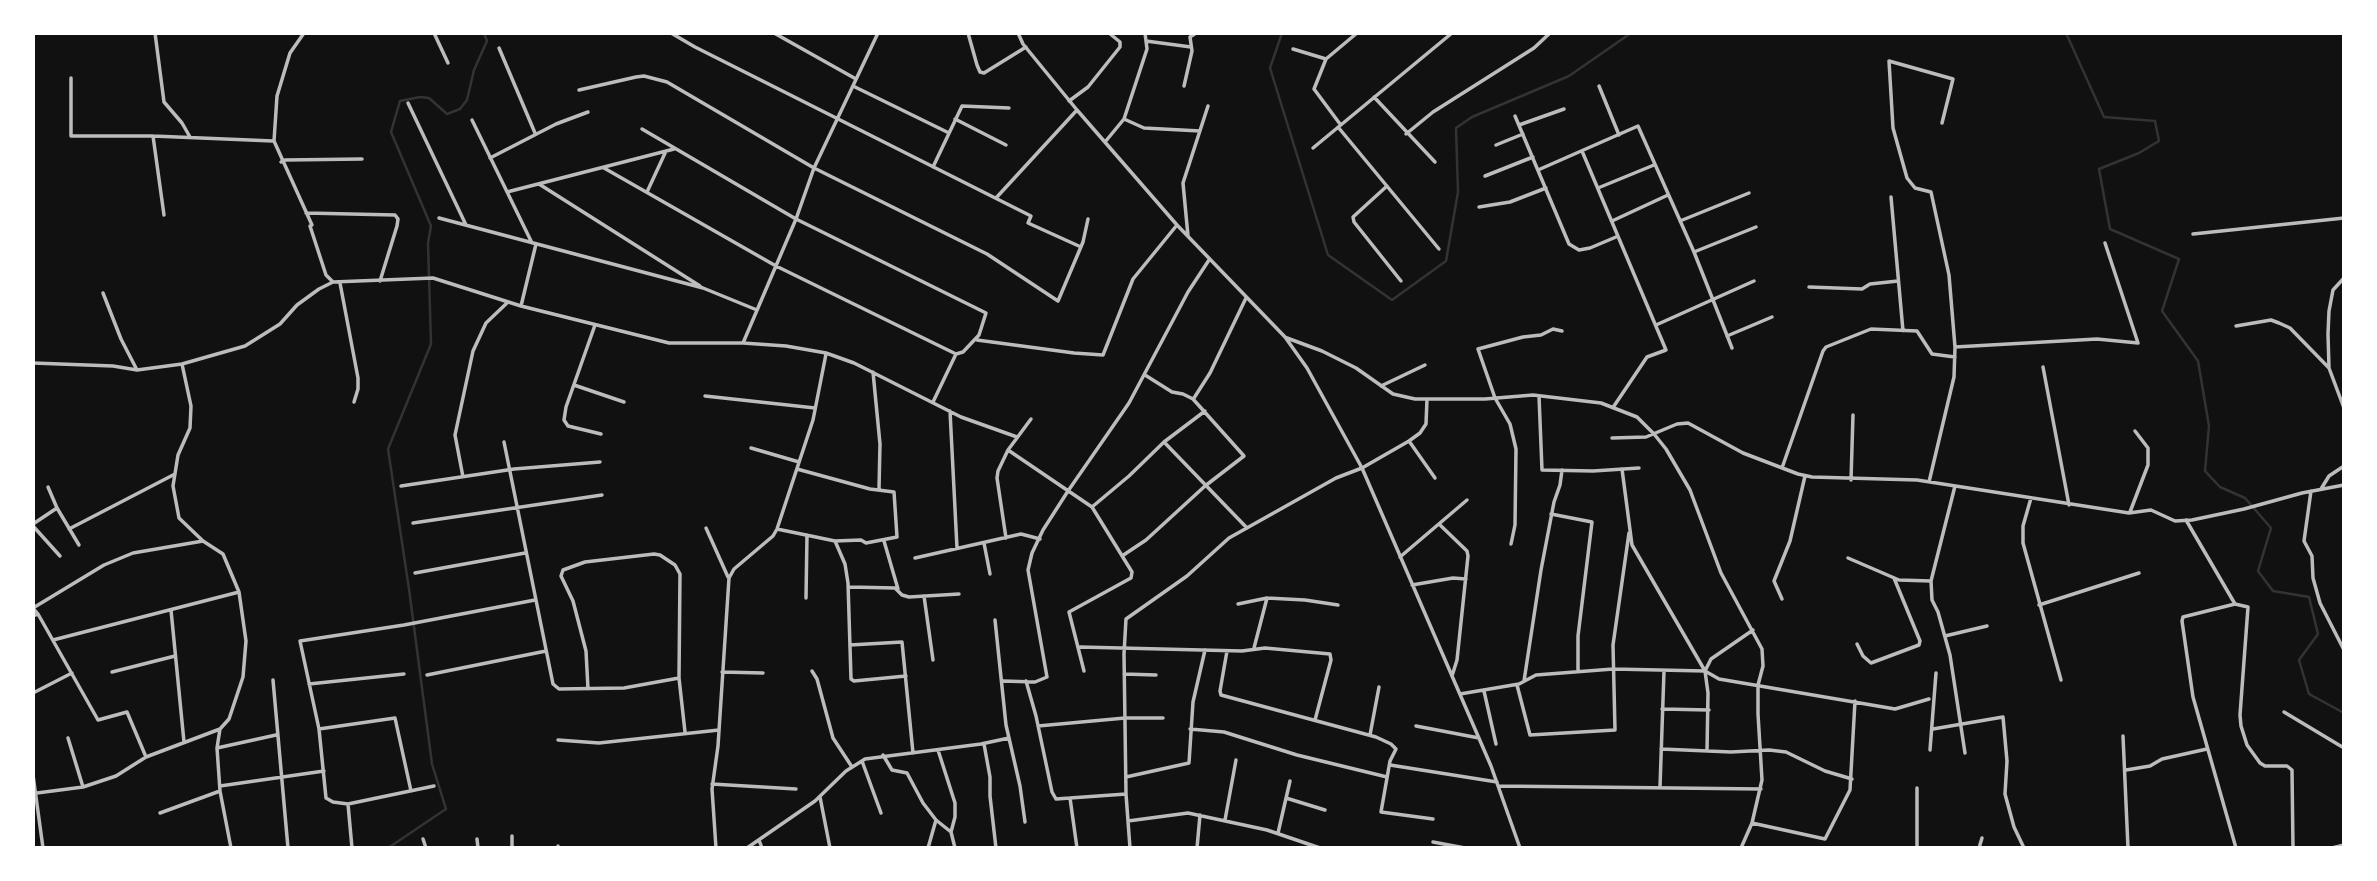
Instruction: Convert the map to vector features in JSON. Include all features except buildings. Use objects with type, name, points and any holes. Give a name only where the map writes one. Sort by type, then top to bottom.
[{"type":"street","points":[[155,33],[164,102],[182,123],[190,138]]},
{"type":"street","points":[[304,33],[290,53],[278,96],[274,142],[312,225],[310,226],[326,275],[333,282]]},
{"type":"street","points":[[434,33],[448,63]]},
{"type":"street","points":[[671,33],[1031,216],[1028,223],[1081,247]]},
{"type":"street","points":[[774,33],[856,79]]},
{"type":"street","points":[[743,342],[796,219],[814,168],[878,33]]},
{"type":"street","points":[[968,33],[977,65],[980,72],[984,73],[1026,47]]},
{"type":"street","points":[[1018,33],[1069,101],[1188,238],[1285,337],[1307,368],[1362,468],[1479,738],[1520,848]]},
{"type":"street","points":[[1069,101],[1087,87],[1120,47],[1120,41],[1109,33]]},
{"type":"street","points":[[1117,39],[1120,33]]},
{"type":"street","points":[[1105,142],[1124,119],[1147,49],[1145,33]]},
{"type":"street","points":[[1184,86],[1191,35],[1196,33]]},
{"type":"street","points":[[1357,33],[1326,59],[1314,89],[1339,126],[1439,248]]},
{"type":"street","points":[[1313,148],[1452,33]]},
{"type":"street","points":[[1406,134],[1433,112],[1534,48],[1550,33]]},
{"type":"street","points":[[1146,41],[1191,47]]},
{"type":"street","points":[[499,48],[535,134]]},
{"type":"street","points":[[1293,49],[1326,59]]},
{"type":"street","points":[[1929,482],[1954,377],[1955,347],[1948,264],[1931,192],[1915,188],[1907,178],[1893,128],[1889,61],[1953,79],[1942,122]]},
{"type":"street","points":[[579,90],[636,77],[667,82],[814,168],[987,254],[1058,301],[1081,247],[1088,219]]},
{"type":"street","points":[[71,78],[71,136],[153,136],[274,142]]},
{"type":"street","points":[[853,86],[949,133]]},
{"type":"street","points":[[1599,86],[1619,135]]},
{"type":"street","points":[[1374,97],[1435,162]]},
{"type":"street","points":[[408,103],[466,225]]},
{"type":"street","points":[[933,167],[964,104],[1009,108]]},
{"type":"street","points":[[1188,238],[1183,183],[1208,106]]},
{"type":"street","points":[[1519,125],[1563,109]]},
{"type":"street","points":[[996,198],[1077,110]]},
{"type":"street","points":[[490,158],[535,134],[588,112]]},
{"type":"street","points":[[1515,116],[1569,244],[1579,250],[1616,237]]},
{"type":"street","points":[[956,119],[1006,145]]},
{"type":"street","points":[[1124,119],[1144,128],[1200,131]]},
{"type":"street","points":[[472,120],[534,243],[521,306]]},
{"type":"street","points":[[1538,170],[1638,126],[1732,348]]},
{"type":"street","points":[[604,167],[776,266],[956,354],[963,352],[976,339],[986,313],[796,219],[642,129]]},
{"type":"street","points":[[1496,145],[1523,134]]},
{"type":"street","points":[[153,136],[164,215]]},
{"type":"street","points":[[507,192],[676,148]]},
{"type":"street","points":[[647,192],[666,151]]},
{"type":"street","points":[[1582,151],[1665,350],[1647,357],[1614,406]]},
{"type":"street","points":[[1485,176],[1533,157]]},
{"type":"street","points":[[281,162],[362,159]]},
{"type":"street","points":[[1598,188],[1655,165]]},
{"type":"street","points":[[539,184],[703,288]]},
{"type":"street","points":[[1387,186],[1353,217],[1354,222],[1401,281]]},
{"type":"street","points":[[1479,207],[1510,202],[1546,188]]},
{"type":"street","points":[[1680,221],[1749,193]]},
{"type":"street","points":[[1612,220],[1668,195]]},
{"type":"street","points":[[1891,197],[1903,331]]},
{"type":"street","points":[[305,213],[395,215],[398,219],[397,226],[380,281]]},
{"type":"street","points":[[439,218],[703,288],[757,310]]},
{"type":"street","points":[[2193,234],[2344,218]]},
{"type":"street","points":[[976,339],[1103,355],[1133,279],[1177,225]]},
{"type":"street","points":[[1694,253],[1756,227]]},
{"type":"street","points":[[1955,347],[2097,338],[2138,343],[2105,243]]},
{"type":"street","points":[[1003,681],[1035,682],[1047,677],[1028,570],[1032,553],[1068,491],[1129,403],[1188,292],[1209,260]]},
{"type":"street","points":[[33,363],[113,366],[137,370],[182,364],[245,346],[280,324],[297,305],[333,282],[420,277],[433,278],[521,306],[669,343],[743,342],[786,346],[826,354],[873,372],[950,411],[1017,438]]},
{"type":"street","points":[[2344,278],[2333,290],[2329,312],[2329,368],[2344,408]]},
{"type":"street","points":[[1656,325],[1754,281]]},
{"type":"street","points":[[1809,287],[1862,289],[1870,284],[1898,281]]},
{"type":"street","points":[[340,283],[358,378],[354,402]]},
{"type":"street","points":[[103,293],[121,339],[137,370]]},
{"type":"street","points":[[1193,399],[1210,373],[1246,298]]},
{"type":"street","points":[[463,477],[455,435],[473,351],[486,323],[508,302]]},
{"type":"street","points":[[1727,336],[1772,317]]},
{"type":"street","points":[[2236,326],[2271,320],[2279,323],[2290,328],[2329,368]]},
{"type":"street","points":[[595,325],[564,415],[566,425],[601,434]]},
{"type":"street","points":[[1782,468],[1826,346],[1871,329],[1917,331],[1932,354],[1955,357]]},
{"type":"street","points":[[1511,544],[1515,524],[1516,450],[1510,424],[1495,398],[1478,349],[1553,330],[1562,331]]},
{"type":"street","points":[[1285,337],[1356,368],[1392,394],[1427,399],[1539,396],[1614,406],[1637,417],[1654,434],[1667,449],[1690,490],[1721,573],[1762,649],[1763,666],[1758,685],[1761,789],[1752,823],[1741,848]]},
{"type":"street","points":[[716,848],[712,784],[719,730],[729,578],[734,569],[773,536],[777,529],[815,408],[826,354]]},
{"type":"street","points":[[933,402],[956,354]]},
{"type":"street","points":[[37,793],[83,787],[116,776],[146,757],[220,729],[229,719],[243,677],[246,641],[239,592],[223,554],[203,541],[178,518],[173,486],[178,454],[190,428],[191,406],[182,364]]},
{"type":"street","points":[[1381,386],[1425,365]]},
{"type":"street","points":[[2043,367],[2069,505]]},
{"type":"street","points":[[873,372],[880,444],[878,489]]},
{"type":"street","points":[[1122,556],[1146,540],[1205,486],[1244,456],[1193,399],[1172,392],[1144,375]]},
{"type":"street","points":[[574,385],[624,402]]},
{"type":"street","points":[[705,396],[815,408]]},
{"type":"street","points":[[1539,396],[1541,467],[1544,471],[1639,468]]},
{"type":"street","points":[[1130,848],[1126,794],[1126,619],[1187,576],[1229,538],[1409,441],[1426,424],[1427,399]]},
{"type":"street","points":[[950,411],[957,548]]},
{"type":"street","points":[[1091,507],[1129,476],[1164,442],[1205,411]]},
{"type":"street","points":[[1851,480],[1853,415]]},
{"type":"street","points":[[1006,538],[997,478],[1008,450],[1031,419]]},
{"type":"street","points":[[1612,438],[1646,437],[1677,424],[1688,423],[1743,453],[1805,476],[1929,482],[2129,513],[2151,510],[2175,521],[2245,509],[2344,485]]},
{"type":"street","points":[[2129,513],[2148,465],[2148,448],[2135,431]]},
{"type":"street","points":[[1409,441],[1436,478]]},
{"type":"street","points":[[504,442],[555,687],[624,688],[679,678]]},
{"type":"street","points":[[1164,442],[1247,528]]},
{"type":"street","points":[[751,448],[799,462]]},
{"type":"street","points":[[1008,450],[1091,507],[1132,572],[1131,578],[1069,612],[1080,646],[1084,671]]},
{"type":"street","points":[[401,486],[509,470],[600,462]]},
{"type":"street","points":[[2321,489],[2329,476],[2344,466]]},
{"type":"street","points":[[777,529],[835,541],[861,540],[866,543],[897,537],[895,495],[891,491],[797,469]]},
{"type":"street","points":[[1622,469],[1632,545],[1705,671],[1709,710],[1707,751]]},
{"type":"street","points":[[1524,681],[1551,514],[1562,470]]},
{"type":"street","points":[[69,529],[175,474]]},
{"type":"street","points":[[1782,598],[1774,581],[1775,575],[1790,541],[1805,476]]},
{"type":"street","points":[[1955,486],[1931,581],[1932,600],[1950,655],[1965,753]]},
{"type":"street","points":[[48,487],[79,545]]},
{"type":"street","points":[[2311,491],[2304,541],[2312,556],[2313,578],[2320,603],[2344,650]]},
{"type":"street","points":[[413,523],[602,495]]},
{"type":"street","points":[[2031,498],[2024,517],[2023,543],[2061,680]]},
{"type":"street","points":[[1400,557],[1467,500]]},
{"type":"street","points":[[57,508],[33,525],[60,556]]},
{"type":"street","points":[[1551,514],[1592,522],[1578,636],[1578,671]]},
{"type":"street","points":[[2186,520],[2235,604]]},
{"type":"street","points":[[1439,524],[1468,551],[1457,660],[1452,676]]},
{"type":"street","points":[[706,527],[729,578]]},
{"type":"street","points":[[1517,685],[1530,735],[1615,730],[1614,645],[1629,533]]},
{"type":"street","points":[[915,558],[1021,534],[1040,539]]},
{"type":"street","points":[[806,598],[807,535]]},
{"type":"street","points":[[146,757],[127,712],[98,720],[33,608],[104,565],[132,553],[203,541]]},
{"type":"street","points":[[835,541],[845,564],[849,587],[849,670],[853,681],[906,676]]},
{"type":"street","points":[[884,541],[898,590],[906,597],[959,594]]},
{"type":"street","points":[[984,543],[990,574]]},
{"type":"street","points":[[415,573],[526,553]]},
{"type":"street","points":[[588,689],[586,651],[573,601],[561,576],[563,570],[585,562],[654,554],[675,565],[680,574],[679,678],[685,732]]},
{"type":"street","points":[[1848,558],[1899,580],[1931,581]]},
{"type":"street","points":[[2039,605],[2139,573]]},
{"type":"street","points":[[1412,585],[1453,578],[1466,579]]},
{"type":"street","points":[[1857,644],[1863,656],[1871,663],[1919,645],[1920,641],[1894,578]]},
{"type":"street","points":[[849,587],[898,590]]},
{"type":"street","points":[[53,640],[239,592]]},
{"type":"street","points":[[924,596],[933,660]]},
{"type":"street","points":[[1254,648],[1267,598]]},
{"type":"street","points":[[1238,604],[1267,598],[1338,605]]},
{"type":"street","points":[[434,786],[348,804],[326,798],[319,729],[300,641],[417,623],[535,600]]},
{"type":"street","points":[[2236,848],[2193,697],[2182,621],[2183,617],[2235,604],[2248,607],[2241,726],[2247,745],[2260,763],[2265,766],[2287,766],[2292,770],[2293,848]]},
{"type":"street","points":[[170,610],[184,742]]},
{"type":"street","points":[[995,621],[1003,700],[1025,822]]},
{"type":"street","points":[[1945,636],[1987,626]]},
{"type":"street","points":[[1705,671],[1712,659],[1753,630]]},
{"type":"street","points":[[850,645],[902,642],[913,753]]},
{"type":"street","points":[[1080,646],[1205,650],[1254,648],[1330,653],[1331,660],[1315,720]]},
{"type":"street","points":[[1126,776],[1189,763],[1193,702],[1205,650]]},
{"type":"street","points":[[1227,650],[1221,695],[1370,735],[1391,744],[1395,749],[1381,812],[1433,819]]},
{"type":"street","points":[[427,675],[546,651]]},
{"type":"street","points":[[112,672],[175,656]]},
{"type":"street","points":[[1460,694],[1517,685],[1536,675],[1613,669],[1705,671],[1719,679],[1895,709],[1929,699]]},
{"type":"street","points":[[811,671],[817,679],[833,738],[852,767]]},
{"type":"street","points":[[1660,788],[1664,671]]},
{"type":"street","points":[[722,672],[763,673]]},
{"type":"street","points":[[33,693],[72,673]]},
{"type":"street","points":[[1930,750],[1936,673]]},
{"type":"street","points":[[309,684],[404,674]]},
{"type":"street","points":[[1124,674],[1156,675]]},
{"type":"street","points":[[272,680],[288,848]]},
{"type":"street","points":[[1026,681],[1052,792],[1056,799],[1126,794]]},
{"type":"street","points":[[1370,735],[1379,687]]},
{"type":"street","points":[[1484,691],[1496,744]]},
{"type":"street","points":[[1752,823],[1825,839],[1850,790],[1855,701]]},
{"type":"street","points":[[1662,709],[1709,710]]},
{"type":"street","points":[[2284,712],[2344,748]]},
{"type":"street","points":[[1933,729],[2003,716],[2007,761],[2004,794],[2024,848]]},
{"type":"street","points":[[319,729],[395,718],[411,791]]},
{"type":"street","points":[[1038,726],[1125,718],[1163,718]]},
{"type":"street","points":[[1416,726],[1479,738]]},
{"type":"street","points":[[220,729],[217,748],[220,789],[229,847]]},
{"type":"street","points":[[1190,729],[1224,732],[1307,758],[1387,777]]},
{"type":"street","points":[[558,740],[599,743],[719,730]]},
{"type":"street","points":[[217,748],[277,735]]},
{"type":"street","points":[[2123,736],[2128,848]]},
{"type":"street","points":[[68,738],[83,787]]},
{"type":"street","points":[[747,848],[820,797],[862,761],[883,755],[984,744],[1009,738]]},
{"type":"street","points":[[984,744],[990,777],[996,848]]},
{"type":"street","points":[[1661,749],[1786,752],[1825,771],[1852,779]]},
{"type":"street","points":[[938,750],[955,803],[951,832],[955,848]]},
{"type":"street","points":[[2126,770],[2207,750]]},
{"type":"street","points":[[883,755],[892,770],[906,773],[923,803],[936,820],[951,832]]},
{"type":"street","points":[[1225,820],[1236,760]]},
{"type":"street","points":[[862,761],[881,813]]},
{"type":"street","points":[[1390,765],[1497,784],[1761,789]]},
{"type":"street","points":[[160,813],[220,789],[282,776],[324,771]]},
{"type":"street","points":[[33,775],[43,848]]},
{"type":"street","points":[[1278,833],[1290,781]]},
{"type":"street","points":[[712,784],[796,789]]},
{"type":"street","points":[[1917,788],[1917,848]]},
{"type":"street","points":[[820,797],[830,848]]},
{"type":"street","points":[[1070,798],[1077,848]]},
{"type":"street","points":[[1286,798],[1325,810]]},
{"type":"street","points":[[348,804],[352,848]]},
{"type":"street","points":[[1128,821],[1188,813],[1278,833],[1320,848]]},
{"type":"street","points":[[1197,848],[1200,815]]},
{"type":"street","points":[[928,848],[936,820]]},
{"type":"street","points":[[512,836],[512,848]]},
{"type":"street","points":[[1979,848],[1982,838]]},
{"type":"street","points":[[423,839],[426,848]]},
{"type":"street","points":[[477,839],[478,848]]},
{"type":"street","points":[[759,839],[762,848]]},
{"type":"street","points":[[1433,842],[1465,848]]},
{"type":"street","points":[[2332,848],[2344,845]]},
{"type":"waterway","points":[[388,848],[446,809],[432,764],[388,449],[431,344],[428,243],[431,226],[391,132],[400,101],[429,98],[447,114],[460,109],[467,100],[474,70],[487,41],[484,33]]},
{"type":"waterway","points":[[1282,33],[1270,68],[1328,255],[1392,300],[1446,261],[1458,192],[1456,128],[1472,117],[1569,76],[1631,33]]},
{"type":"waterway","points":[[2066,33],[2104,117],[2155,121],[2159,141],[2139,153],[2099,169],[2110,229],[2179,259],[2162,311],[2198,361],[2209,426],[2205,471],[2220,487],[2245,498],[2271,528],[2258,571],[2273,591],[2309,597],[2318,634],[2299,660],[2309,694],[2344,713]]}]
